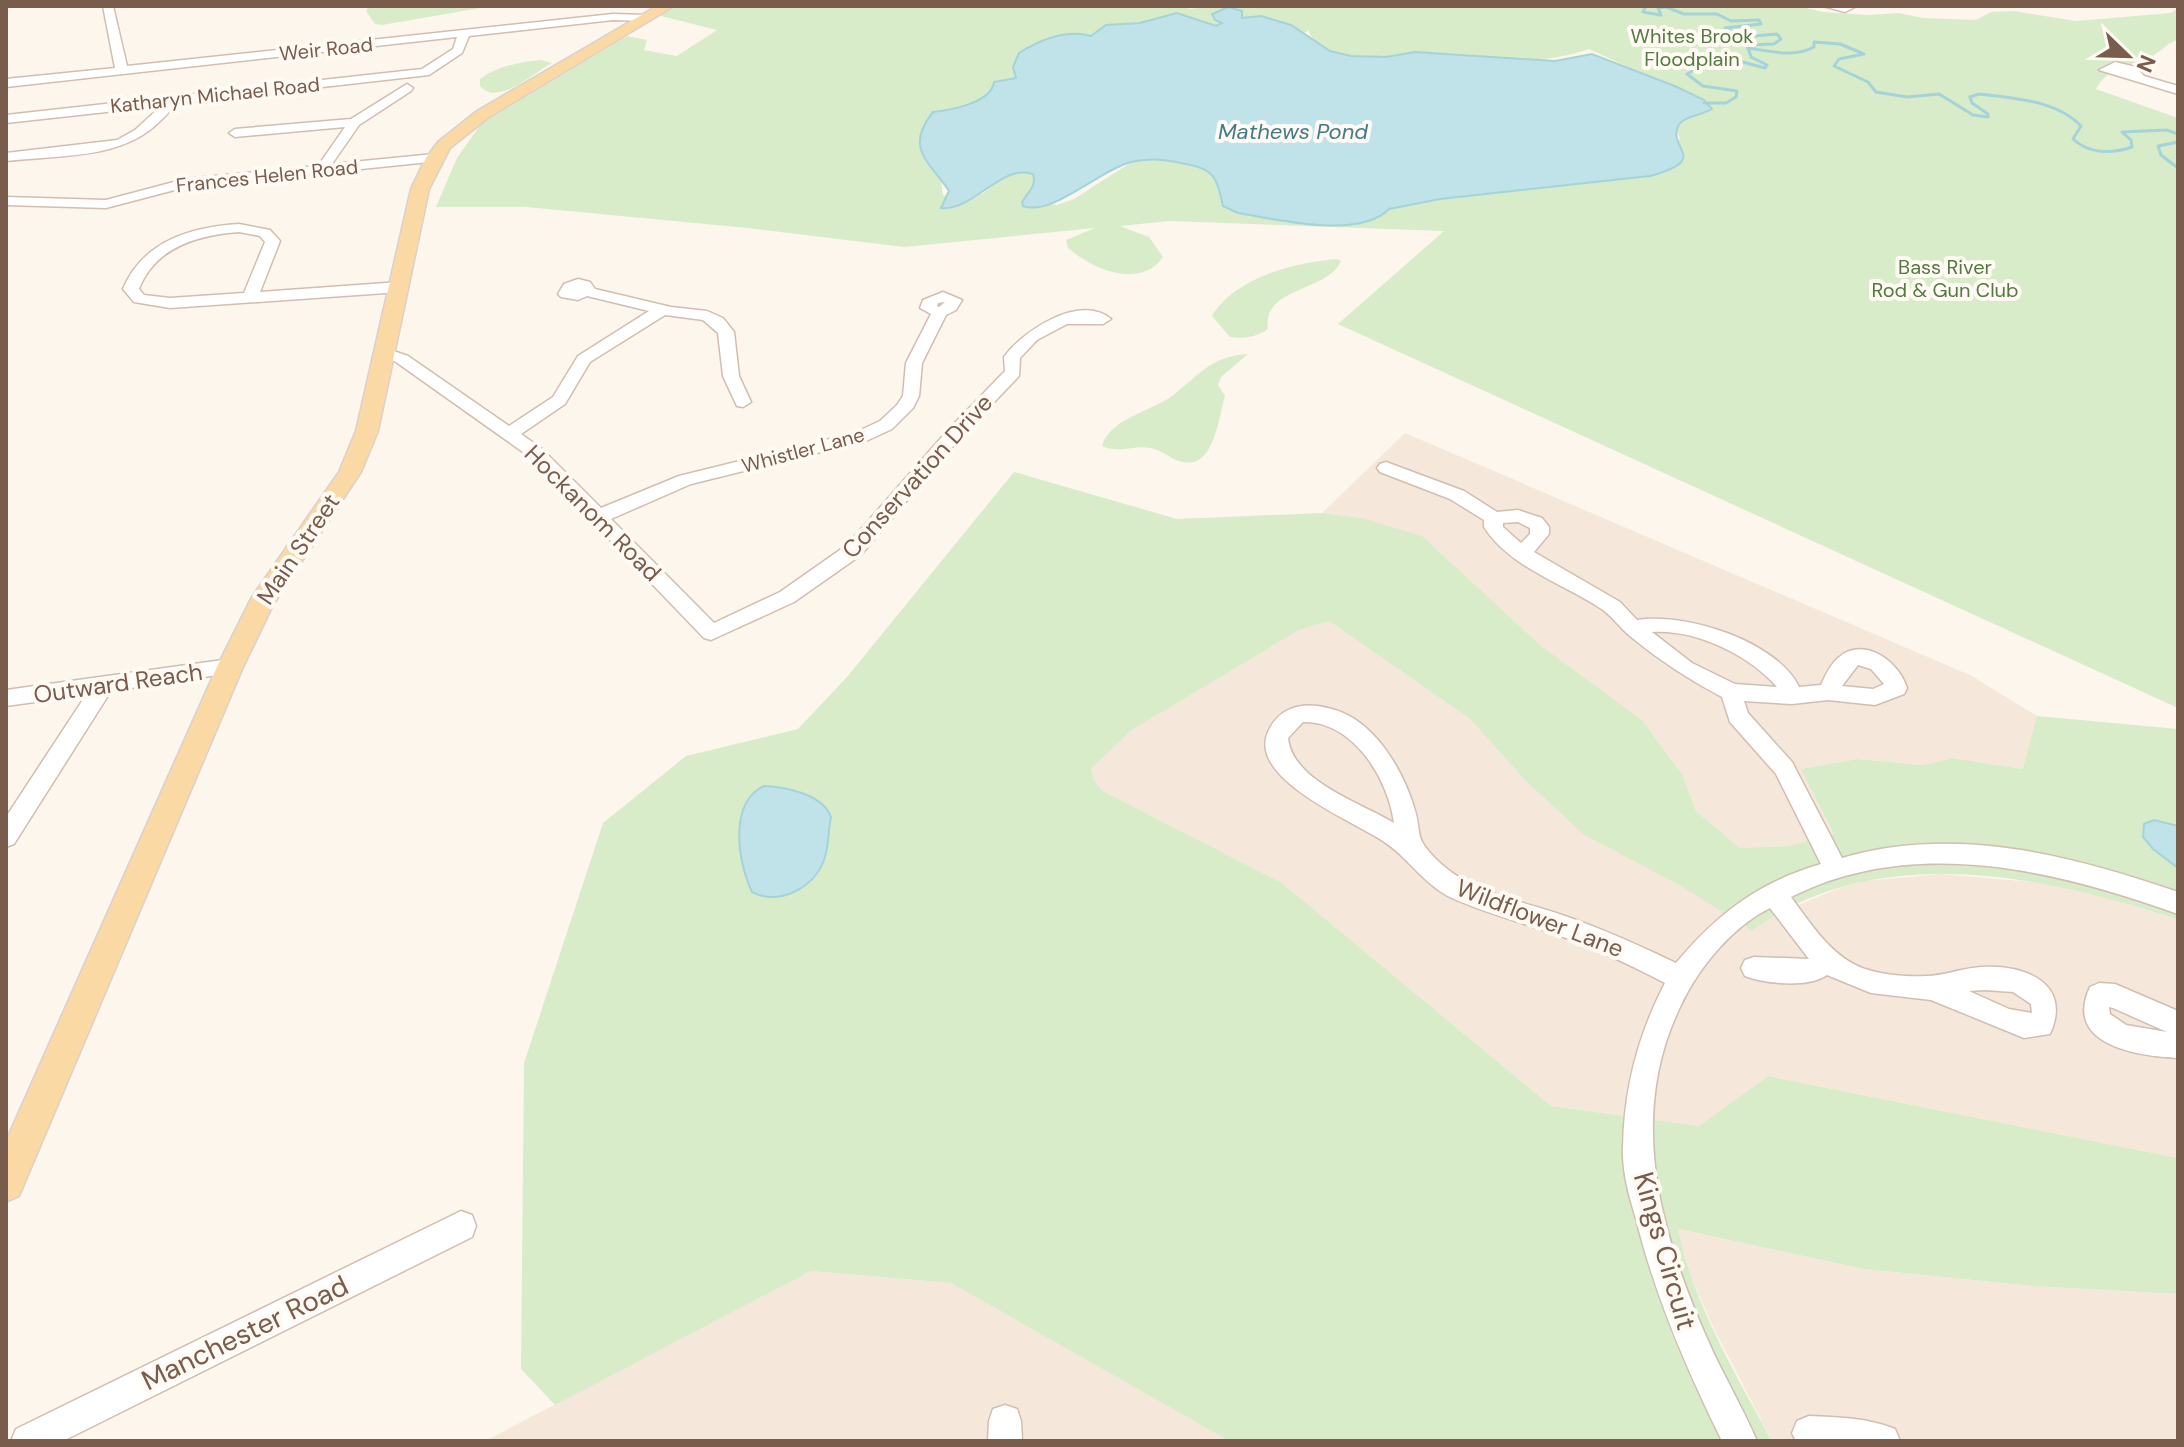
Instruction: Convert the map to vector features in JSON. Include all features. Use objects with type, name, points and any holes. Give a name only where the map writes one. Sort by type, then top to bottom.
[{"type":"main road","name":"Main Street","points":[[6,1183],[230,667],[261,603],[356,462],[367,431],[420,189],[434,158],[455,134],[483,114],[656,12]]},
{"type":"street","points":[[108,6],[112,36],[122,71]]},
{"type":"street","points":[[1828,6],[1845,9],[1852,6]]},
{"type":"street","name":"Weir Road","points":[[6,83],[656,12]]},
{"type":"street","name":"Katharyn Michael Road","points":[[6,119],[425,72],[453,56],[461,46],[464,33]]},
{"type":"street","points":[[2135,77],[2178,90]]},
{"type":"street","points":[[322,170],[354,122],[407,88]]},
{"type":"street","points":[[6,157],[113,146],[139,133],[167,107],[166,101]]},
{"type":"street","points":[[235,133],[354,122]]},
{"type":"street","name":"Frances Helen Road","points":[[10,204],[106,204],[185,183],[434,158]]},
{"type":"street","points":[[250,298],[273,241],[270,235],[252,229],[212,232],[166,247],[145,266],[131,289],[136,297],[155,303],[250,298],[400,287]]},
{"type":"street","points":[[586,291],[662,310],[707,316],[721,325],[729,341],[735,389],[743,402]]},
{"type":"street","points":[[511,433],[559,400],[584,359],[662,310]]},
{"type":"street","name":"Whistler Lane","points":[[599,517],[663,488],[860,437],[886,425],[911,396],[914,363],[940,312]]},
{"type":"street","name":"Conservation Drive","points":[[711,633],[787,597],[854,550],[954,434],[1013,372],[1012,357],[1036,331],[1060,319],[1084,316],[1103,319]]},
{"type":"street","name":"Hockanom Road","points":[[385,353],[402,359],[536,453],[711,633]]},
{"type":"street","points":[[1386,468],[1457,495],[1494,518],[1526,516],[1537,522],[1539,536],[1521,553]]},
{"type":"street","points":[[1494,518],[1493,527],[1500,537],[1521,553],[1613,607],[1633,628],[1685,668],[1731,692],[1792,696],[1828,692]]},
{"type":"street","points":[[1633,628],[1672,625],[1752,654],[1777,671],[1790,686],[1792,696]]},
{"type":"street","name":"Outward Reach","points":[[6,698],[230,667]]},
{"type":"street","points":[[6,837],[103,686]]},
{"type":"street","points":[[1731,692],[1738,716],[1784,768],[1836,869]]},
{"type":"street","name":"Wildflower Lane","points":[[1408,847],[1403,806],[1392,779],[1377,756],[1355,732],[1337,720],[1317,715],[1300,714],[1288,720],[1278,732],[1277,748],[1284,762],[1325,798],[1408,847],[1431,871],[1457,889],[1610,944],[1680,978]]},
{"type":"street","name":"Kings Circuit","points":[[1740,1441],[1682,1320],[1642,1190],[1637,1148],[1645,1073],[1655,1029],[1669,993],[1698,952],[1730,921],[1773,893],[1808,876],[1870,860],[1927,853],[2006,858],[2073,871],[2178,903]]},
{"type":"street","points":[[1773,893],[1828,959],[1851,976],[1888,984],[1933,988]]},
{"type":"street","points":[[1754,968],[1812,971],[1828,959]]},
{"type":"street","points":[[2178,1024],[2115,996],[2099,995],[2096,1001],[2098,1015],[2110,1031],[2127,1041],[2178,1045]]},
{"type":"street","name":"Manchester Road","points":[[28,1441],[461,1226]]},
{"type":"street","points":[[1809,1433],[1843,1434],[1883,1441]]},
{"type":"shaded area","points":[[1405,433],[1972,676],[2037,716],[2024,769],[1953,758],[1923,765],[1857,759],[1802,769],[1834,834],[1788,846],[1740,848],[1696,811],[1682,774],[1642,720],[1362,518],[1322,513]]},
{"type":"shaded area","points":[[1329,621],[1470,719],[1523,778],[1751,930],[1771,916],[1837,889],[1865,881],[1940,874],[2045,883],[2108,898],[2178,920],[2178,1158],[1768,1076],[1699,1126],[1551,1106],[1282,883],[1103,791],[1094,780],[1091,769],[1132,730],[1299,630]]},
{"type":"shaded area","points":[[1677,1229],[1864,1269],[2032,1286],[2178,1294],[2178,1441],[1772,1441],[1715,1331],[1691,1277]]},
{"type":"shaded area","points":[[811,1271],[951,1283],[1229,1441],[485,1441]]},
{"type":"green space","points":[[369,6],[492,6],[382,25],[375,24],[366,11]]},
{"type":"green space","points":[[672,6],[1181,6],[1190,9],[1211,6],[1798,6],[1823,12],[1899,13],[1923,18],[1976,20],[1991,12],[2014,11],[2076,21],[2171,13],[2178,8],[2178,40],[2150,57],[2113,72],[2096,89],[2178,118],[2178,708],[1338,324],[1444,231],[1170,221],[1120,226],[1149,237],[1163,257],[1153,267],[1129,274],[1103,269],[1068,248],[1066,240],[1095,228],[904,247],[748,228],[526,207],[436,207],[457,158],[483,121],[627,36],[647,40],[644,50],[677,56],[717,30],[653,14]],"holes":[[[1177,13],[1216,26],[1240,14],[1242,18],[1275,22],[1305,33],[1308,30],[1317,44],[1331,52],[1368,58],[1441,53],[1532,59],[1589,49],[1702,101],[1674,120],[1680,139],[1660,155],[1453,195],[1141,156],[1074,199],[1057,205],[1035,200],[1031,189],[1039,174],[1006,160],[992,187],[981,194],[965,202],[943,195],[937,161],[921,132],[938,111],[971,104],[987,95],[995,82],[1016,78],[1013,67],[1016,62],[1091,36],[1106,25],[1140,23]]]},
{"type":"green space","points":[[541,60],[552,63],[506,91],[496,93],[480,86],[480,79],[501,68]]},
{"type":"green space","points":[[1337,259],[1341,261],[1334,271],[1275,305],[1269,315],[1268,329],[1259,334],[1230,337],[1212,316],[1235,291],[1267,274]]},
{"type":"green space","points":[[1248,354],[1221,377],[1218,385],[1225,396],[1220,418],[1212,442],[1200,459],[1191,463],[1151,448],[1114,449],[1102,446],[1106,437],[1122,422],[1172,396],[1214,363]]},
{"type":"green space","points":[[1014,472],[1177,519],[1322,513],[1362,518],[1422,536],[1541,646],[1642,720],[1682,774],[1696,811],[1740,848],[1788,846],[1834,834],[1801,769],[1857,759],[1923,765],[1953,758],[2023,769],[2037,716],[2178,729],[2178,920],[2072,890],[1961,874],[1905,876],[1851,885],[1800,903],[1752,931],[1683,887],[1583,834],[1523,778],[1470,719],[1329,621],[1299,630],[1132,730],[1091,769],[1094,780],[1103,791],[1282,883],[1551,1106],[1699,1126],[1768,1076],[2178,1158],[2178,1294],[2032,1286],[1864,1269],[1678,1229],[1705,1311],[1772,1441],[1229,1441],[951,1283],[811,1271],[555,1405],[521,1369],[524,1063],[603,823],[686,756],[798,729],[847,677]]},
{"type":"water","name":"Mathews Pond","points":[[1228,7],[1242,11],[1242,18],[1261,16],[1291,25],[1330,51],[1351,56],[1386,57],[1415,52],[1555,61],[1592,54],[1677,87],[1704,100],[1712,109],[1678,126],[1676,134],[1683,159],[1668,170],[1650,176],[1440,199],[1389,209],[1358,224],[1316,225],[1238,213],[1223,206],[1215,180],[1207,171],[1192,165],[1156,160],[1119,166],[1062,199],[1035,208],[1023,206],[1034,178],[1033,174],[1022,172],[1010,175],[965,202],[941,208],[949,191],[920,145],[920,135],[933,112],[969,104],[986,95],[994,82],[1016,78],[1013,67],[1019,53],[1044,40],[1072,34],[1091,36],[1106,25],[1140,23],[1177,13],[1216,26],[1222,23],[1215,20],[1212,14]]},
{"type":"water","points":[[764,786],[812,797],[827,809],[831,817],[826,855],[819,870],[794,892],[773,897],[752,892],[740,850],[739,834],[745,806],[753,794]]},
{"type":"water","points":[[2154,820],[2178,826],[2178,868],[2143,837],[2144,824]]},
{"type":"waterway","points":[[1646,6],[1643,12],[1661,15],[1658,8],[1666,7],[1684,14],[1717,14],[1731,21],[1759,20],[1761,24],[1725,28],[1743,37],[1777,34],[1781,39],[1774,44],[1749,45],[1748,48]]},
{"type":"waterway","points":[[1748,48],[1790,53],[1814,47],[1814,42],[1840,44],[1864,54],[1839,59],[1834,66],[1868,82],[1876,92],[1907,97],[1939,94],[1973,115],[1988,117],[1972,103],[1970,97],[1979,94],[2047,106],[2071,117],[2081,126],[2073,139],[2093,150],[2109,152],[2132,147],[2131,140],[2122,132],[2167,130],[2178,134]]},
{"type":"waterway","points":[[1704,103],[1726,103],[1736,97],[1737,91],[1703,86],[1687,74],[1705,64],[1728,66],[1730,60],[1765,68],[1767,65],[1751,57],[1748,48]]},
{"type":"waterway","points":[[2178,142],[2158,146],[2161,155],[2178,168]]},
{"type":"park label","name":"Whites Brook Floodplain","points":[[1692,48]]},
{"type":"park label","name":"Bass River Rod & Gun Club","points":[[1945,278]]}]
